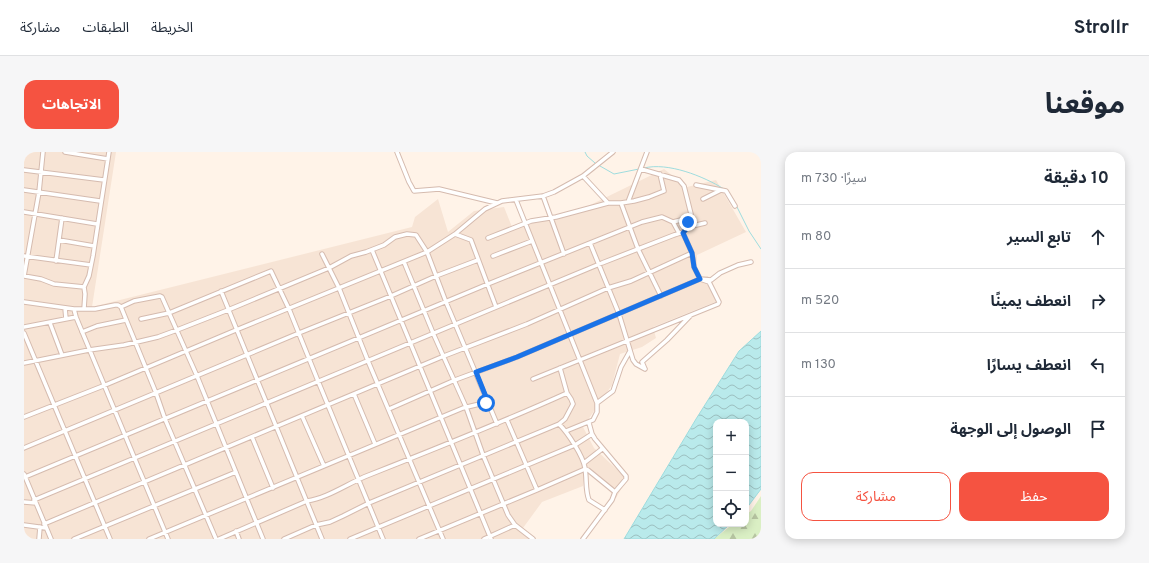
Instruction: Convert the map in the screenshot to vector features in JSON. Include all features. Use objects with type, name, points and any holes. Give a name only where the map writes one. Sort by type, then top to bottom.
[{"type":"street","points":[[44,152],[39,192],[26,257],[24,276],[54,284],[84,287]]},
{"type":"street","points":[[65,152],[108,159]]},
{"type":"street","points":[[84,309],[84,287],[89,276],[91,265],[108,152]]},
{"type":"street","points":[[397,152],[414,191],[439,188],[497,203]]},
{"type":"street","points":[[24,417],[103,386],[427,252],[456,234],[474,216],[485,209],[497,203],[543,196],[554,192],[583,176],[613,152]]},
{"type":"street","points":[[628,202],[647,152]]},
{"type":"street","points":[[640,169],[678,178],[684,186],[690,208],[688,227]]},
{"type":"street","points":[[24,170],[104,180]]},
{"type":"street","points":[[488,238],[538,219],[551,218],[608,203],[628,202],[649,197],[664,191],[660,174]]},
{"type":"street","points":[[583,176],[608,203]]},
{"type":"street","points":[[696,185],[721,190],[728,193],[736,206]]},
{"type":"street","points":[[24,190],[100,201]]},
{"type":"street","points":[[703,199],[721,190]]},
{"type":"street","points":[[543,196],[564,254]]},
{"type":"street","points":[[516,200],[597,403],[596,416],[589,423],[566,431]]},
{"type":"street","points":[[621,203],[638,249],[661,296]]},
{"type":"street","points":[[24,212],[97,224]]},
{"type":"street","points":[[51,539],[25,478],[401,320],[630,227],[656,217],[662,217],[673,222],[692,253],[694,267],[700,279],[709,282],[719,302],[716,305],[533,379]]},
{"type":"street","points":[[56,261],[62,218]]},
{"type":"street","points":[[673,222],[684,220],[688,221]]},
{"type":"street","points":[[24,502],[35,501],[84,479],[433,333],[551,286],[598,265],[681,233],[688,227],[705,223]]},
{"type":"street","points":[[24,363],[134,343],[177,330],[280,289],[329,268],[351,256],[384,245],[395,237],[412,234],[419,239],[427,252],[455,324],[498,424]]},
{"type":"street","points":[[456,234],[470,238],[496,307]]},
{"type":"street","points":[[59,240],[94,246]]},
{"type":"street","points":[[493,256],[532,241]]},
{"type":"street","points":[[590,243],[619,314],[630,351],[636,364],[645,369],[642,362],[676,332],[691,315]]},
{"type":"street","points":[[372,250],[490,538]]},
{"type":"street","points":[[44,524],[444,356],[560,310],[608,288],[631,281],[692,253]]},
{"type":"street","points":[[322,254],[339,288],[443,539]]},
{"type":"street","points":[[26,257],[91,265]]},
{"type":"street","points":[[24,448],[348,312],[478,260]]},
{"type":"street","points":[[404,262],[433,333],[455,380],[483,455],[504,504],[515,525],[533,539]]},
{"type":"street","points":[[389,409],[455,380],[517,357],[700,279],[711,280],[720,273],[738,265],[751,262]]},
{"type":"street","points":[[141,319],[169,313],[271,270],[299,333],[383,539]]},
{"type":"street","points":[[221,292],[322,539]]},
{"type":"street","points":[[24,302],[74,309],[95,309],[115,305],[121,307],[134,301],[161,296],[197,376],[263,539]]},
{"type":"street","points":[[121,307],[165,419],[217,539],[306,501],[321,498],[358,479],[498,424],[567,394]]},
{"type":"street","points":[[65,308],[66,320]]},
{"type":"street","points":[[74,309],[103,386],[168,539]]},
{"type":"street","points":[[24,327],[76,317]]},
{"type":"street","points":[[82,332],[97,326],[126,320]]},
{"type":"street","points":[[50,323],[62,355]]},
{"type":"street","points":[[24,333],[110,539]]},
{"type":"street","points":[[597,403],[613,391],[621,368],[630,351]]},
{"type":"street","points":[[284,539],[316,525],[330,522],[369,503],[559,424],[567,415],[573,404],[567,394],[560,368]]},
{"type":"street","points":[[354,394],[375,444]]},
{"type":"street","points":[[149,539],[441,417],[466,407],[488,402]]},
{"type":"street","points":[[302,416],[324,466]]},
{"type":"street","points":[[507,420],[537,490]]},
{"type":"street","points":[[583,539],[612,500],[615,492],[626,477],[602,449],[592,434],[589,423]]},
{"type":"street","points":[[559,424],[566,431],[584,463],[589,500],[605,510]]},
{"type":"street","points":[[350,539],[379,528],[493,478],[526,466],[574,445],[592,434]]},
{"type":"street","points":[[252,437],[273,488]]},
{"type":"street","points":[[584,463],[602,449]]},
{"type":"street","points":[[585,469],[615,492]]},
{"type":"street","points":[[418,539],[585,469]]},
{"type":"street","points":[[74,539],[236,472]]},
{"type":"street","points":[[24,525],[46,528]]},
{"type":"street","points":[[484,539],[490,538],[515,525]]},
{"type":"street","points":[[39,539],[40,527]]},
{"type":"street","points":[[236,531],[239,539]]},
{"type":"shaded area","points":[[24,152],[116,152],[92,307],[412,227],[415,217],[438,199],[448,232],[474,211],[504,207],[512,227],[578,211],[664,169],[687,187],[716,180],[746,232],[697,255],[697,277],[708,276],[720,300],[653,327],[656,338],[642,347],[620,354],[612,385],[583,427],[594,448],[627,479],[616,498],[585,464],[583,486],[542,502],[523,528],[530,539],[24,539]]},
{"type":"green space","points":[[761,496],[761,539],[714,539],[729,527],[749,527],[749,512]]},
{"type":"water","points":[[761,331],[761,489],[749,505],[749,419],[713,419],[713,527],[727,527],[714,539],[624,539],[696,419],[739,351]]},
{"type":"waterway","points":[[585,152],[587,156],[595,163]]},
{"type":"waterway","points":[[600,166],[614,174],[639,169]]},
{"type":"waterway","points":[[644,168],[664,167],[685,171],[706,179],[724,189]]},
{"type":"waterway","points":[[728,192],[733,199]]},
{"type":"waterway","points":[[737,207],[749,231],[761,249]]},
{"type":"route","points":[[486,403],[488,402],[476,372],[517,357],[700,279],[694,267],[692,253],[683,233],[688,227],[688,222]]}]
